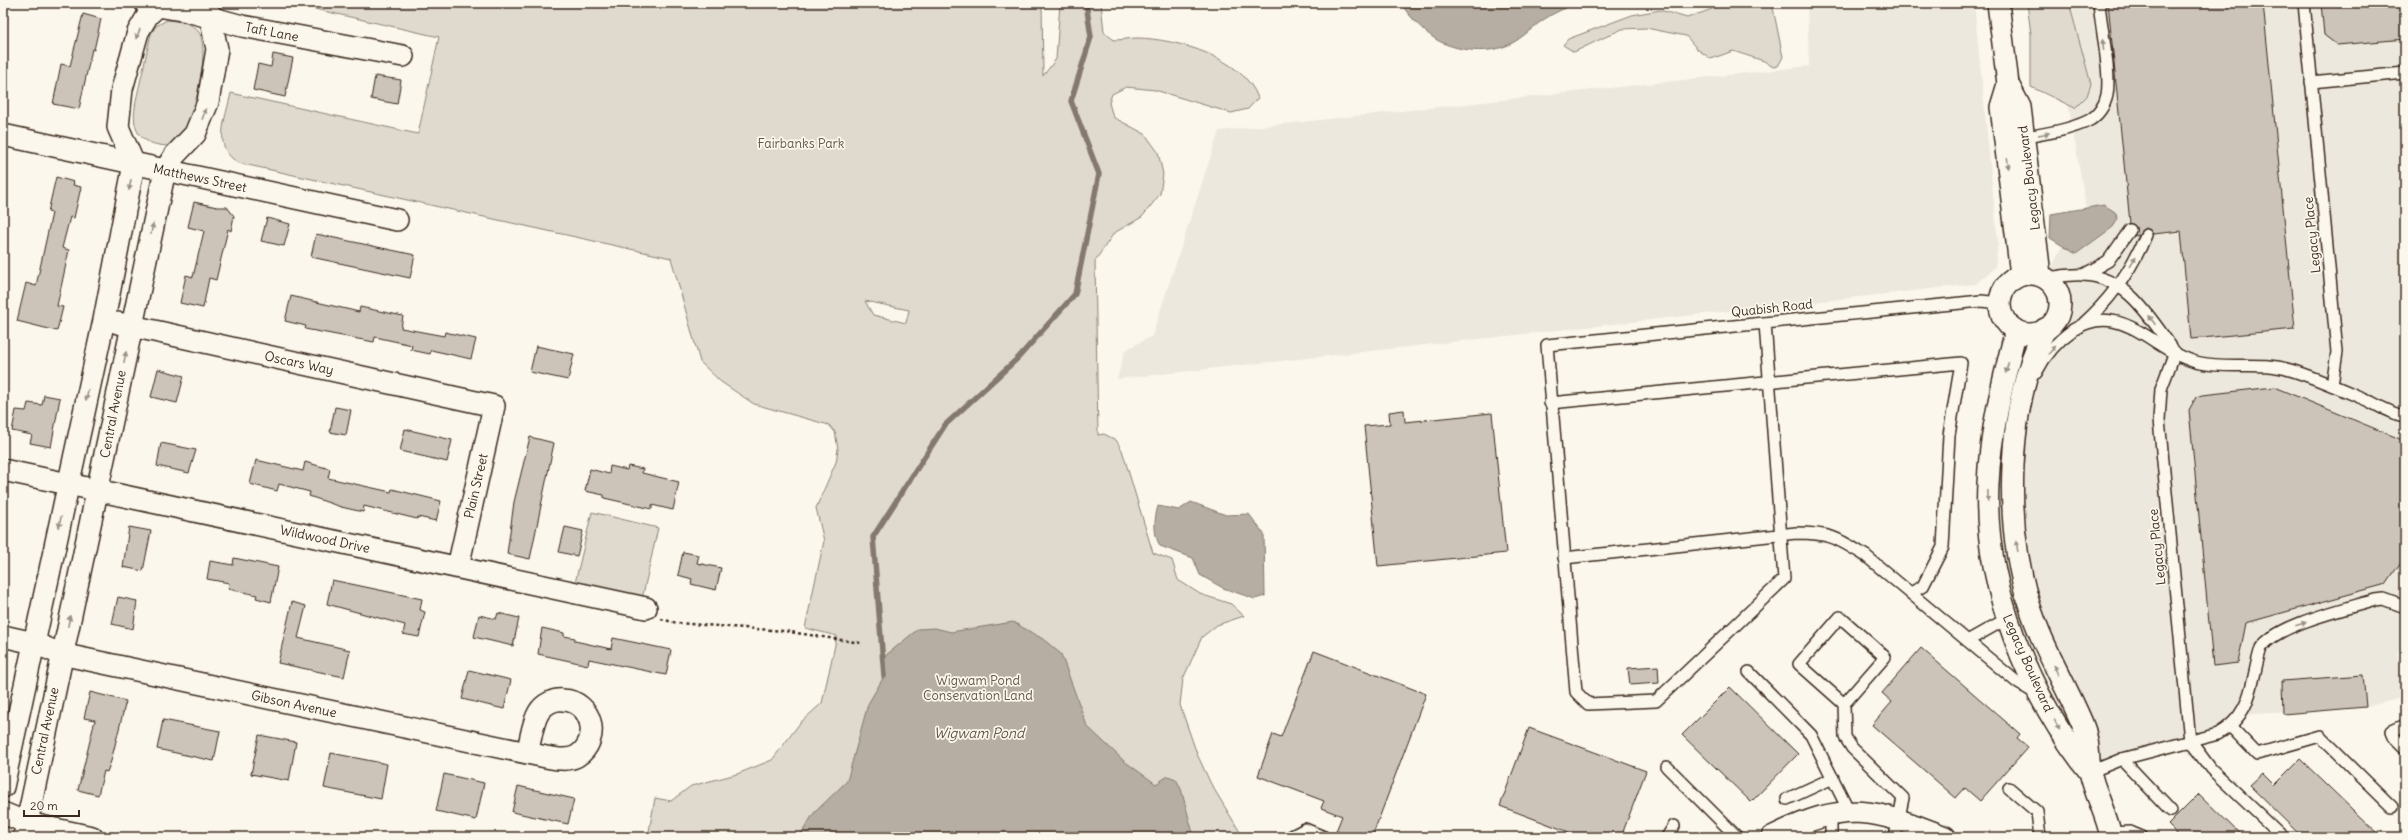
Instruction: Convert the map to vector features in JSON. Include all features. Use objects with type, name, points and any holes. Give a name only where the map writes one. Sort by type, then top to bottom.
[{"type":"street","name":"Legacy Boulevard","points":[[1998,3],[2008,84],[2001,107],[2015,139],[2035,276]]},
{"type":"street","name":"Taft Lane","points":[[153,4],[187,11],[209,10],[242,26],[403,56]]},
{"type":"street","points":[[3,787],[104,320],[134,164],[130,150],[118,127],[119,106],[138,32],[153,4]]},
{"type":"street","name":"Central Avenue","points":[[26,830],[61,654],[165,170],[175,155],[195,134],[204,114],[215,72],[217,49],[209,10]]},
{"type":"street","name":"Matthews Street","points":[[3,135],[397,220]]},
{"type":"street","points":[[2035,276],[2057,291],[2060,304],[2055,320],[2045,329],[2031,333],[2016,330],[2004,319],[2000,304],[2006,286],[2035,276]]},
{"type":"street","name":"Oscars Way","points":[[104,320],[494,406]]},
{"type":"street","name":"Legacy Boulevard","points":[[2045,329],[2030,365],[2021,409],[2013,461],[2013,515],[2022,580],[2040,634],[2082,724],[2089,745],[2090,772],[2111,835]]},
{"type":"street","name":"Legacy Boulevard","points":[[2016,330],[1994,428],[1988,485],[1988,517],[1993,554],[2008,618],[2017,644],[2042,698],[2059,730],[2090,772]]},
{"type":"street","name":"Plain Street","points":[[458,567],[494,406]]},
{"type":"street","name":"Wildwood Drive","points":[[3,470],[97,492],[458,567],[646,608]]},
{"type":"street","name":"Gibson Avenue","points":[[3,636],[34,643],[61,654],[527,753],[564,759],[576,756],[584,747],[591,728],[587,713],[574,702],[560,700],[547,704],[540,711],[527,753]]},
{"type":"street","points":[[1772,837],[1790,828],[1840,813],[1872,812],[1896,828],[1945,837]]},
{"type":"street","points":[[3,813],[26,830],[92,837]]},
{"type":"lane","points":[[2015,139],[2058,131],[2089,121],[2100,111],[2105,102],[2107,83],[2099,3]]},
{"type":"lane","name":"Legacy Place","points":[[2304,3],[2338,352],[2332,385]]},
{"type":"lane","points":[[2311,82],[2405,73]]},
{"type":"lane","points":[[2083,275],[2108,261],[2130,230]]},
{"type":"lane","points":[[2021,409],[2040,364],[2066,335],[2083,324],[2106,302],[2118,286],[2146,235]]},
{"type":"lane","points":[[2035,276],[2083,275],[2103,279],[2118,286],[2143,307],[2175,352]]},
{"type":"lane","name":"Quabish Road","points":[[1550,403],[1546,345],[1981,301],[2000,304]]},
{"type":"lane","points":[[2083,324],[2099,320],[2124,324],[2175,352],[2199,363],[2276,367],[2332,385],[2405,416]]},
{"type":"lane","points":[[1764,323],[1769,382],[1781,535],[1784,580],[1656,701],[1588,704],[1576,692],[1550,403],[1769,382],[1961,363],[1948,448],[1943,547],[1923,586],[1911,593]]},
{"type":"lane","name":"Legacy Place","points":[[2175,352],[2161,389],[2159,420],[2190,740]]},
{"type":"lane","points":[[1564,558],[1781,535],[1822,533],[1839,540],[1866,556],[1969,640],[2018,683],[2042,698]]},
{"type":"lane","points":[[2090,772],[2122,760],[2190,740],[2218,734],[2231,726],[2247,704],[2258,657],[2266,640],[2283,630],[2375,600],[2383,599],[2405,607]]},
{"type":"lane","points":[[1844,704],[1799,664],[1840,617],[1885,657],[1844,704],[1846,737],[1852,748],[1904,798],[1896,828]]},
{"type":"lane","points":[[1969,640],[2008,618]]},
{"type":"lane","points":[[1748,672],[1811,735],[1833,778],[1840,813],[1831,837]]},
{"type":"lane","points":[[2405,725],[2392,731],[2395,738],[2405,748]]},
{"type":"lane","points":[[2231,726],[2257,754],[2320,736],[2392,807]]},
{"type":"lane","points":[[2190,740],[2211,769],[2283,837]]},
{"type":"lane","points":[[2122,760],[2171,811]]},
{"type":"lane","points":[[1667,767],[1737,837]]},
{"type":"lane","points":[[1787,799],[1833,778]]},
{"type":"lane","points":[[2009,788],[2037,812],[2040,837]]},
{"type":"lane","points":[[1667,837],[1674,826]]},
{"type":"lane","points":[[1290,837],[1305,829],[1324,837]]},
{"type":"lane","points":[[2111,835],[2130,832],[2142,837]]},
{"type":"path","points":[[646,608],[661,618],[677,623],[784,631],[861,643]]},
{"type":"shaded area","points":[[1807,3],[1974,3],[1998,243],[1995,267],[1976,284],[1117,379],[1125,350],[1152,336],[1219,131],[1809,66]]},
{"type":"shaded area","points":[[2051,3],[2405,3],[2405,649],[2397,652],[2405,681],[2405,697],[2366,707],[2241,715],[2231,727],[2098,768],[2040,634],[2013,461],[2051,325],[2059,309],[2057,291],[2045,278],[2086,207]]},
{"type":"green space","points":[[288,3],[1042,3],[1043,76],[1056,59],[1060,3],[1101,3],[1104,32],[1114,40],[1138,38],[1171,42],[1207,53],[1239,72],[1250,84],[1258,98],[1248,109],[1231,113],[1155,90],[1126,87],[1112,94],[1109,103],[1113,117],[1145,134],[1158,152],[1163,174],[1160,194],[1142,217],[1114,233],[1095,261],[1098,435],[1104,434],[1116,440],[1122,450],[1153,553],[1172,560],[1178,580],[1200,594],[1231,604],[1244,616],[1217,625],[1202,637],[1183,679],[1180,705],[1197,754],[1211,784],[1243,837],[648,837],[655,798],[671,801],[691,786],[737,774],[772,760],[800,723],[822,703],[837,636],[805,628],[824,541],[816,508],[836,462],[838,449],[835,432],[829,425],[754,404],[721,382],[700,362],[671,258],[239,163],[230,157],[225,149],[223,141],[224,122],[231,93],[418,134],[439,37]],"holes":[[[865,301],[909,310],[906,323],[873,315]]]},
{"type":"green space","points":[[1719,3],[1772,3],[1783,57],[1778,66],[1773,67],[1764,61],[1733,51],[1711,59],[1697,49],[1686,36],[1646,28],[1622,29],[1574,52],[1563,45],[1568,39],[1632,15],[1660,10],[1687,18],[1712,9]]},
{"type":"green space","points":[[2027,3],[2069,3],[2091,84],[2087,96],[2075,108],[2031,87],[2031,34]]},
{"type":"green space","points":[[167,20],[184,22],[195,28],[202,39],[203,50],[197,93],[187,127],[181,136],[167,146],[153,144],[144,139],[138,133],[134,115],[137,94],[151,34],[156,26]]},
{"type":"green space","points":[[592,512],[658,528],[642,599],[575,583]]},
{"type":"water","points":[[1400,3],[1576,3],[1547,17],[1509,45],[1487,50],[1469,50],[1452,46],[1437,40],[1421,28]]},
{"type":"water","points":[[2104,205],[2115,212],[2118,219],[2113,227],[2076,254],[2050,238],[2051,214]]},
{"type":"water","points":[[1191,502],[1226,515],[1249,514],[1264,534],[1265,596],[1255,599],[1223,588],[1200,575],[1193,558],[1160,546],[1156,536],[1155,526],[1158,506],[1179,510]]},
{"type":"water","name":"Wigwam Pond","points":[[1013,622],[1043,639],[1061,654],[1087,726],[1124,761],[1156,784],[1168,776],[1176,779],[1181,789],[1194,837],[799,837],[814,813],[847,781],[868,704],[882,680],[885,656],[918,629],[935,628],[951,632]]},
{"type":"building","points":[[2108,3],[2263,3],[2295,329],[2191,339],[2181,231],[2153,234],[2146,228],[2138,235],[2134,236],[2136,227],[2130,223]]},
{"type":"building","points":[[2321,3],[2405,3],[2405,39],[2337,45],[2324,35]]},
{"type":"building","points":[[83,14],[101,19],[94,50],[92,49],[79,109],[53,104],[61,64],[70,66]]},
{"type":"building","points":[[273,54],[293,58],[285,97],[253,90],[258,64],[271,67]]},
{"type":"building","points":[[375,76],[401,80],[397,104],[371,99]]},
{"type":"building","points":[[56,177],[74,182],[73,185],[81,187],[74,218],[70,217],[62,248],[69,250],[57,306],[63,307],[57,331],[17,321],[26,283],[36,286],[52,213],[48,212]]},
{"type":"building","points":[[194,202],[217,207],[227,207],[234,216],[231,231],[228,229],[216,280],[209,278],[203,308],[180,303],[186,275],[193,277],[204,231],[188,227]]},
{"type":"building","points":[[267,218],[290,224],[284,246],[261,241]]},
{"type":"building","points":[[316,234],[415,255],[410,278],[311,257]]},
{"type":"building","points":[[291,296],[359,312],[360,307],[403,316],[401,328],[444,336],[445,332],[476,339],[471,359],[431,350],[430,354],[411,350],[412,345],[375,337],[374,342],[305,329],[306,326],[285,321]]},
{"type":"building","points":[[536,346],[574,354],[568,380],[530,372]]},
{"type":"building","points":[[158,369],[184,376],[177,403],[151,397]]},
{"type":"building","points":[[2274,387],[2405,441],[2405,556],[2386,584],[2246,623],[2238,663],[2213,666],[2189,410],[2196,397],[2202,395]]},
{"type":"building","points":[[44,395],[60,398],[51,447],[30,443],[32,435],[12,431],[16,410],[26,411],[28,403],[42,405]]},
{"type":"building","points":[[335,407],[351,410],[346,435],[330,432]]},
{"type":"building","points":[[1404,410],[1405,422],[1492,413],[1506,553],[1378,566],[1364,426],[1390,424],[1389,412]]},
{"type":"building","points":[[405,429],[452,440],[447,462],[400,451]]},
{"type":"building","points":[[530,437],[554,443],[530,559],[507,554],[514,502]]},
{"type":"building","points":[[161,443],[196,450],[189,473],[157,466]]},
{"type":"building","points":[[256,460],[303,471],[305,462],[330,469],[328,478],[391,492],[392,489],[441,501],[436,521],[418,517],[417,519],[364,506],[363,512],[341,507],[309,496],[310,492],[279,484],[277,491],[250,484]]},
{"type":"building","points":[[610,466],[627,470],[628,466],[643,469],[642,473],[679,482],[673,510],[652,505],[652,509],[604,498],[604,495],[585,491],[590,469],[609,474]]},
{"type":"building","points":[[129,527],[151,531],[143,571],[123,567]]},
{"type":"building","points":[[565,527],[583,531],[577,556],[559,552]]},
{"type":"building","points":[[683,552],[699,555],[697,563],[721,568],[716,590],[691,584],[692,579],[678,575]]},
{"type":"building","points":[[234,558],[278,567],[271,602],[256,598],[257,595],[228,589],[229,583],[207,579],[210,561],[233,565]]},
{"type":"building","points":[[332,580],[422,599],[420,610],[425,612],[419,637],[403,634],[405,625],[327,604]]},
{"type":"building","points":[[118,597],[137,601],[133,629],[112,624]]},
{"type":"building","points":[[292,602],[306,606],[298,638],[350,650],[344,677],[278,663]]},
{"type":"building","points":[[498,613],[519,618],[513,646],[474,637],[479,615],[496,619]]},
{"type":"building","points":[[542,628],[564,633],[564,636],[575,638],[575,641],[611,649],[613,638],[671,650],[666,675],[589,659],[588,665],[538,654]]},
{"type":"building","points":[[1921,648],[2020,734],[2017,738],[2028,747],[1980,801],[1965,788],[1956,798],[1872,725],[1892,702],[1882,693]]},
{"type":"building","points":[[1314,651],[1426,694],[1372,837],[1353,837],[1336,831],[1342,816],[1321,808],[1324,801],[1258,776],[1273,734],[1281,737]]},
{"type":"building","points":[[1658,666],[1659,683],[1630,685],[1628,668]]},
{"type":"building","points":[[469,670],[511,680],[504,709],[462,699]]},
{"type":"building","points":[[2363,675],[2366,707],[2283,714],[2282,681]]},
{"type":"building","points":[[1730,687],[1798,754],[1751,802],[1682,735]]},
{"type":"building","points":[[90,692],[126,701],[111,761],[107,772],[104,771],[98,795],[78,790],[95,720],[84,718]]},
{"type":"building","points":[[163,720],[220,731],[214,761],[157,749]]},
{"type":"building","points":[[1529,728],[1646,771],[1621,837],[1582,837],[1500,806]]},
{"type":"building","points":[[259,735],[296,742],[289,781],[251,774]]},
{"type":"building","points":[[331,753],[387,764],[381,799],[324,788]]},
{"type":"building","points":[[2300,759],[2381,837],[2302,837],[2249,785],[2262,773],[2274,785]]},
{"type":"building","points":[[444,774],[484,783],[476,820],[436,811]]},
{"type":"building","points":[[518,786],[574,799],[568,824],[512,812]]},
{"type":"building","points":[[2199,794],[2243,837],[2180,837],[2168,825]]},
{"type":"waterway","points":[[884,676],[873,537],[945,425],[1018,358],[1075,294],[1099,174],[1071,101],[1091,37],[1086,3]]},
{"type":"park label","name":"Fairbanks Park","points":[[801,143]]},
{"type":"park label","name":"Wigwam Pond Conservation Land","points":[[978,688]]}]
